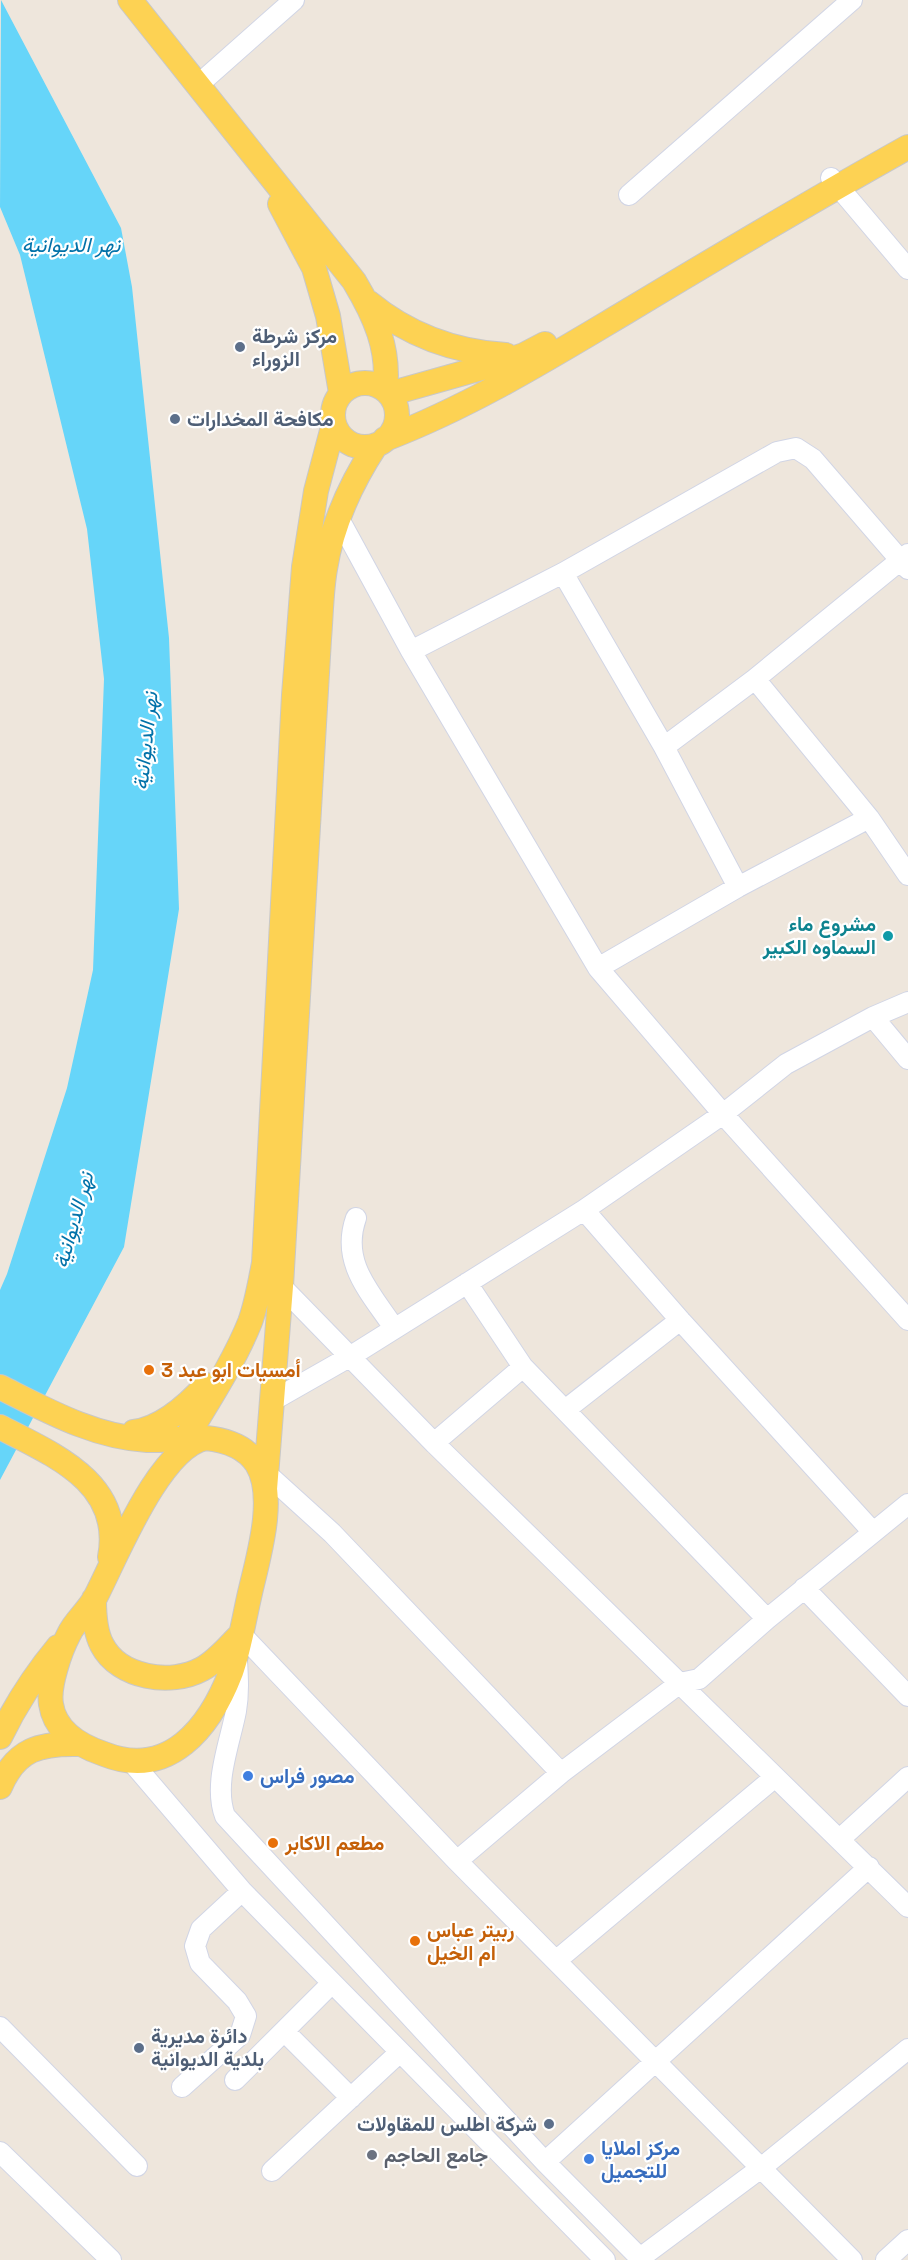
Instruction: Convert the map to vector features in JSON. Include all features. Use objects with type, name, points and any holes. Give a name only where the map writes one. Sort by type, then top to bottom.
[{"type":"main road","points":[[0,1787],[14,1761],[25,1753],[44,1746],[60,1743],[79,1744],[110,1757],[131,1761],[162,1757],[181,1747],[192,1738],[221,1693],[239,1643],[265,1517],[263,1476],[272,1401],[281,1286],[325,569],[338,517],[355,480],[396,423],[397,412],[387,392],[384,347],[366,300],[341,263],[130,0]]},
{"type":"main road","points":[[334,423],[346,441],[366,447],[452,412],[494,390],[834,182],[908,133]]},
{"type":"main road","points":[[0,1737],[14,1706],[33,1677],[69,1634],[94,1599],[128,1529],[188,1445],[250,1322],[256,1301],[264,1263],[294,695],[305,559],[316,491],[334,423],[335,402],[349,387],[368,383],[387,392],[524,355],[834,182],[908,147]]},
{"type":"main road","points":[[250,149],[314,268],[328,316],[341,393]]},
{"type":"main road","points":[[366,300],[395,322],[436,342],[476,352],[524,355]]},
{"type":"main road","points":[[113,1434],[142,1431],[163,1423],[190,1403],[219,1371],[250,1322]]},
{"type":"main road","points":[[0,1387],[67,1420],[113,1434],[188,1445],[230,1443],[240,1448],[263,1476]]},
{"type":"main road","points":[[0,1428],[71,1465],[92,1486],[107,1508],[113,1532],[111,1555],[104,1577]]},
{"type":"main road","points":[[94,1599],[94,1613],[101,1644],[108,1654],[129,1671],[146,1676],[164,1677],[200,1670],[239,1643]]},
{"type":"main road","points":[[69,1634],[56,1668],[50,1701],[58,1722],[79,1744]]},
{"type":"street","points":[[198,85],[294,0]]},
{"type":"street","points":[[629,195],[852,0]]},
{"type":"street","points":[[834,182],[908,269]]},
{"type":"street","points":[[411,651],[563,573],[777,452],[796,448],[813,459],[905,561],[664,747]]},
{"type":"street","points":[[338,517],[411,651],[598,968],[723,1114],[908,1320]]},
{"type":"street","points":[[563,573],[664,747],[738,887]]},
{"type":"street","points":[[755,679],[868,818],[908,875]]},
{"type":"street","points":[[598,968],[738,887],[868,818]]},
{"type":"street","points":[[272,1401],[351,1356],[584,1210],[723,1114],[786,1065],[873,1017],[908,1002]]},
{"type":"street","points":[[873,1017],[908,1059]]},
{"type":"street","points":[[584,1210],[680,1320],[872,1531]]},
{"type":"street","points":[[356,1218],[351,1231],[351,1251],[355,1268],[394,1328]]},
{"type":"street","points":[[467,1283],[523,1367],[767,1619]]},
{"type":"street","points":[[281,1286],[434,1443],[908,1907]]},
{"type":"street","points":[[565,1410],[680,1320]]},
{"type":"street","points":[[434,1443],[523,1367]]},
{"type":"street","points":[[263,1476],[332,1533],[561,1773]]},
{"type":"street","points":[[457,1861],[561,1773],[680,1683],[699,1679],[872,1531],[908,1504]]},
{"type":"street","points":[[804,1588],[908,1696]]},
{"type":"street","points":[[239,1643],[852,2260]]},
{"type":"street","points":[[239,1643],[239,1684],[221,1797],[225,1816],[545,2162],[641,2259],[761,2168],[908,2049]]},
{"type":"street","points":[[131,1761],[242,1891],[605,2260]]},
{"type":"street","points":[[556,1960],[775,1777]]},
{"type":"street","points":[[840,1839],[908,1777]]},
{"type":"street","points":[[545,2162],[869,1867]]},
{"type":"street","points":[[182,2087],[240,2035],[246,2016],[237,2001],[200,1963],[195,1946],[201,1929],[242,1891]]},
{"type":"street","points":[[235,2080],[332,1983]]},
{"type":"street","points":[[0,2027],[137,2166]]},
{"type":"street","points":[[284,2031],[351,2098]]},
{"type":"street","points":[[272,2171],[400,2052]]},
{"type":"street","points":[[0,2152],[111,2260]]},
{"type":"street","points":[[558,2212],[578,2196]]},
{"type":"street","points":[[886,2260],[908,2240]]},
{"type":"water","name":"نهر الديوانية","points":[[1,0],[121,228],[132,287],[169,638],[179,909],[124,1247],[0,1480],[0,1290],[67,1088],[93,970],[104,679],[87,529],[20,255],[0,207]]},
{"type":"place","name":"مركز شرطة الزوراء","points":[[240,347]]},
{"type":"place","name":"مكافحة المخدارات","points":[[175,419]]},
{"type":"place","name":"مشروع ماء السماوه الكبير","points":[[888,936]]},
{"type":"place","name":"أمسيات ابو عبد 3","points":[[149,1370]]},
{"type":"place","name":"مصور فراس","points":[[248,1776]]},
{"type":"place","name":"مطعم الاكابر","points":[[273,1843]]},
{"type":"place","name":"ربيتر عباس ام الخيل","points":[[415,1941]]},
{"type":"place","name":"دائرة مديرية بلدية الديوانية","points":[[139,2048]]},
{"type":"place","name":"شركة اطلس للمقاولات","points":[[549,2124]]},
{"type":"place","name":"جامع الحاجم","points":[[372,2155]]},
{"type":"place","name":"مركز املايا للتجميل","points":[[589,2159]]}]
